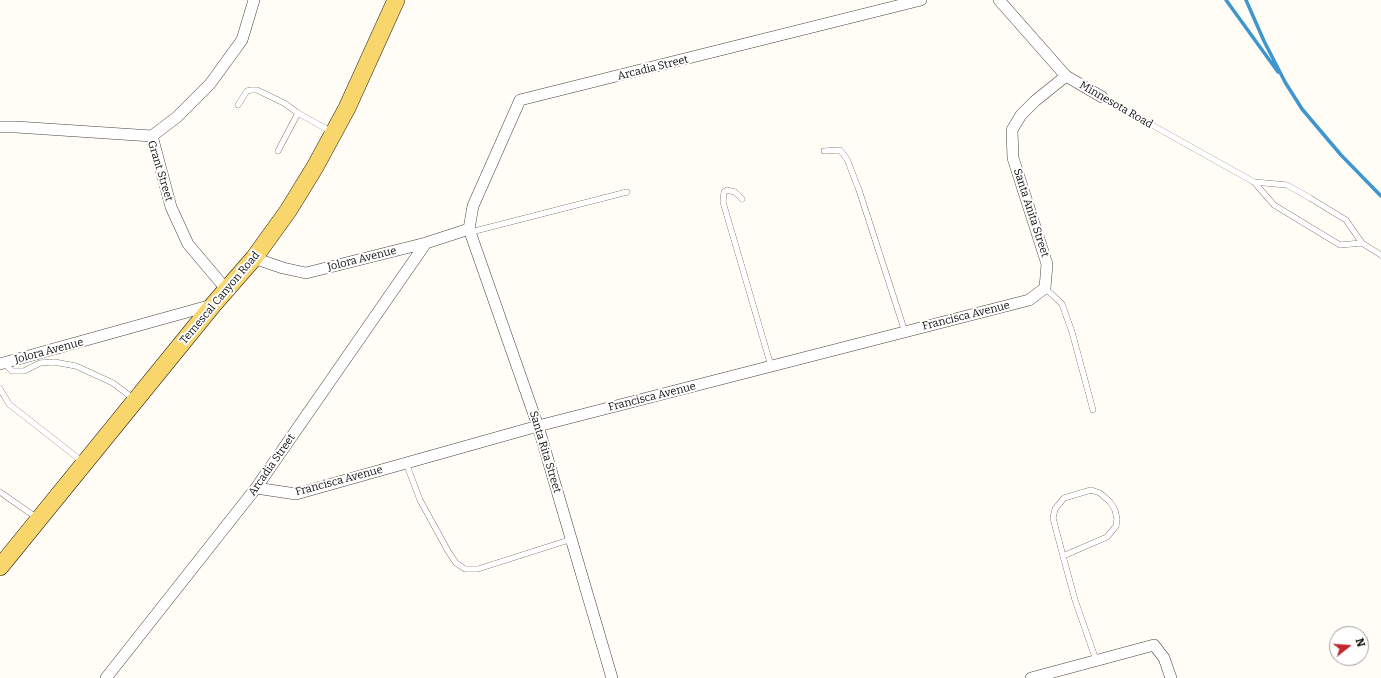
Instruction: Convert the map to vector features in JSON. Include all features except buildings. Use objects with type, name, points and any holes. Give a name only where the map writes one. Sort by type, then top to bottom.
[{"type":"main road","name":"Temescal Canyon Road","points":[[0,567],[226,289],[254,258],[288,211],[315,167],[347,108],[396,0]]},
{"type":"street","points":[[152,136],[177,117],[210,84],[242,40],[254,0]]},
{"type":"street","name":"Arcadia Street","points":[[470,231],[473,206],[520,100],[921,0]]},
{"type":"street","name":"Minnesota Road","points":[[999,0],[1066,76],[1102,97]]},
{"type":"street","name":"Santa Anita Street","points":[[1045,288],[1047,264],[1013,158],[1012,130],[1021,115],[1066,76]]},
{"type":"street","name":"Grant Street","points":[[0,127],[152,136],[171,207],[188,244],[226,289]]},
{"type":"street","name":"Jolora Avenue","points":[[254,258],[283,268],[306,273],[470,231]]},
{"type":"street","name":"Santa Rita Street","points":[[470,231],[538,426],[612,678]]},
{"type":"street","name":"Arcadia Street","points":[[106,678],[256,488],[426,243]]},
{"type":"street","name":"Francisca Avenue","points":[[256,488],[296,494],[538,426],[1029,300],[1045,288]]},
{"type":"street","name":"Jolora Avenue","points":[[2,364],[213,305]]},
{"type":"street","points":[[1031,678],[1154,645],[1164,658],[1171,678]]},
{"type":"lane","points":[[238,106],[247,91],[251,90],[266,94],[334,133]]},
{"type":"lane","name":"Minnesota Road","points":[[1102,97],[1254,182],[1274,205],[1340,245],[1362,242]]},
{"type":"lane","points":[[278,151],[298,113]]},
{"type":"lane","points":[[824,150],[840,150],[847,159],[859,190],[905,332]]},
{"type":"lane","name":"Minnesota Road","points":[[1254,182],[1287,185],[1310,198],[1346,220],[1362,242],[1381,255]]},
{"type":"lane","points":[[742,199],[735,192],[727,190],[724,192],[723,202],[771,366]]},
{"type":"lane","points":[[470,231],[627,192]]},
{"type":"lane","points":[[1045,288],[1062,304],[1072,332],[1093,410]]},
{"type":"lane","points":[[2,364],[12,371],[24,371],[40,363],[54,362],[76,366],[113,384],[135,400]]},
{"type":"lane","points":[[0,389],[9,404],[84,463]]},
{"type":"lane","points":[[406,463],[420,500],[448,552],[456,563],[465,570],[478,569],[572,539]]},
{"type":"lane","points":[[1063,556],[1107,537],[1116,526],[1117,519],[1115,510],[1110,502],[1100,493],[1091,490],[1064,498],[1055,508],[1053,518],[1063,556],[1075,600],[1096,660]]},
{"type":"lane","points":[[0,492],[39,519]]},
{"type":"waterway","points":[[1226,0],[1278,72]]},
{"type":"waterway","points":[[1246,0],[1264,41],[1285,82],[1302,109],[1341,155],[1381,196]]}]
